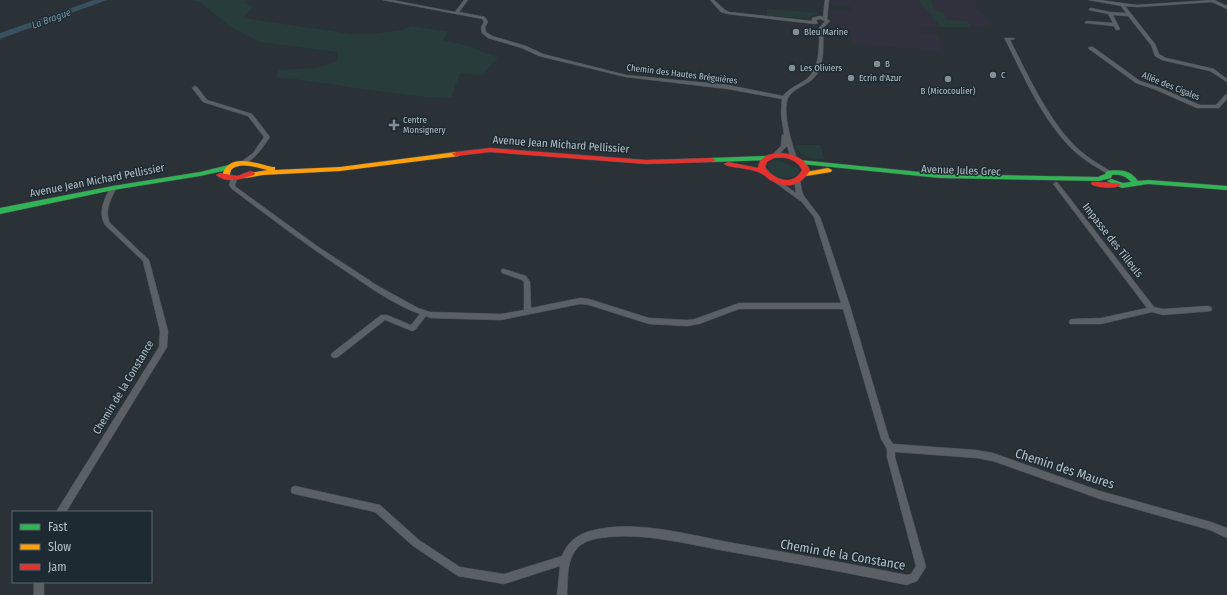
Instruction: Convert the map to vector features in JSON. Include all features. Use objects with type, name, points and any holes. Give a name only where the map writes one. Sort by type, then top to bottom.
[{"type":"street","name":"Chemin des Hautes Bréguières","points":[[386,0],[485,19],[486,22],[483,29],[486,35],[541,54],[626,76],[706,85],[784,98]]},
{"type":"street","points":[[456,13],[466,0]]},
{"type":"street","points":[[712,0],[723,11],[728,13],[804,21],[818,24],[828,22],[823,17]]},
{"type":"street","points":[[786,129],[798,160],[805,166],[806,174],[798,181],[776,181],[762,171],[762,164],[784,146],[786,129],[784,98],[787,94],[815,73],[821,48],[818,24],[823,17],[827,0]]},
{"type":"street","points":[[1091,0],[1122,5],[1191,3],[1212,0],[1227,8]]},
{"type":"street","points":[[1122,5],[1153,45],[1157,55],[1164,59],[1212,70],[1227,81]]},
{"type":"street","points":[[1092,10],[1129,14]]},
{"type":"street","points":[[1086,22],[1117,27],[1110,13]]},
{"type":"street","points":[[1013,39],[1007,39],[1023,71],[1050,116],[1071,144],[1109,175],[1117,185]]},
{"type":"street","name":"Allée des Cigales","points":[[1091,48],[1138,82],[1156,88],[1199,107],[1217,107],[1227,96]]},
{"type":"street","points":[[195,88],[205,101],[250,115],[267,137],[250,164],[230,174],[234,188],[315,248],[376,288],[415,310],[425,313],[478,318],[502,318],[580,301],[589,302],[649,321],[687,323],[696,322],[739,306],[846,306]]},
{"type":"street","name":"Avenue Jean Michard Pellissier","points":[[0,211],[112,188],[200,174],[230,174],[246,176],[340,169],[490,150],[646,162],[771,156]]},
{"type":"street","name":"Avenue Jules Grec","points":[[771,156],[940,176],[1095,179],[1118,172],[1127,175]]},
{"type":"street","name":"Avenue Jean Michard Pellissier","points":[[704,160],[762,171]]},
{"type":"street","points":[[246,176],[254,170],[250,164]]},
{"type":"street","name":"Avenue Jean Michard Pellissier","points":[[250,164],[298,172]]},
{"type":"street","name":"Avenue Jules Grec","points":[[806,174],[818,170],[830,170],[942,182],[1117,185],[1131,187],[1136,183]]},
{"type":"street","points":[[1127,175],[1227,183]]},
{"type":"street","points":[[1127,175],[1132,177],[1136,183],[1148,182],[1227,188]]},
{"type":"street","name":"Chemin de la Constance","points":[[776,181],[807,204]]},
{"type":"street","name":"Chemin de la Constance","points":[[565,560],[570,549],[588,536],[622,533],[652,535],[708,543],[907,580],[914,578],[921,567],[891,457],[891,448],[885,439],[822,229],[816,216],[797,188],[798,181]]},
{"type":"street","name":"Impasse des Tilleuls","points":[[1056,184],[1152,309]]},
{"type":"street","name":"Chemin de la Constance","points":[[61,511],[163,347],[164,331],[146,260],[107,224],[104,218],[103,211],[112,188]]},
{"type":"street","points":[[504,271],[524,278],[527,282],[528,312]]},
{"type":"street","points":[[1073,322],[1101,322],[1152,309],[1163,312],[1208,309]]},
{"type":"street","points":[[334,355],[384,317],[412,328],[425,313]]},
{"type":"street","name":"Chemin des Maures","points":[[891,448],[976,454],[993,457],[1100,495],[1211,526],[1227,533]]},
{"type":"street","points":[[295,490],[377,508],[416,543],[458,571],[504,578],[565,560],[562,595]]},
{"type":"street","points":[[39,583],[39,595]]},
{"type":"shaded area","points":[[831,0],[977,0],[975,7],[992,25],[956,28],[919,27],[921,34],[938,35],[942,51],[852,44],[852,30],[833,28],[833,20],[828,16],[829,10],[851,11],[850,6],[830,5]]},
{"type":"green space","points":[[191,0],[246,0],[243,2],[253,7],[243,18],[351,34],[371,34],[403,30],[411,26],[448,32],[443,40],[468,46],[498,58],[482,75],[460,73],[451,98],[407,95],[276,77],[279,70],[315,68],[337,62],[338,52],[260,42],[231,27],[200,2]]},
{"type":"green space","points":[[918,0],[931,0],[935,11],[943,12],[946,20],[968,21],[970,27],[940,27],[937,21],[934,21],[933,17]]},
{"type":"green space","points":[[767,8],[819,13],[807,18],[767,16]]},
{"type":"green space","points":[[796,145],[820,145],[825,160],[804,155],[798,150]]},
{"type":"green space","points":[[777,160],[799,169],[798,174],[786,178],[774,175],[768,167],[770,163]]},
{"type":"waterway","name":"La Brague","points":[[0,36],[103,0]]},
{"type":"traffic: fast","points":[[712,160],[767,158]]},
{"type":"traffic: fast","points":[[802,162],[940,176],[1099,179],[1108,176],[1110,173],[1117,172],[1128,175],[1135,183]]},
{"type":"traffic: fast","points":[[0,211],[113,188],[200,174],[229,167]]},
{"type":"traffic: fast","points":[[1111,181],[1122,186],[1148,182],[1227,188]]},
{"type":"traffic: slow","points":[[246,176],[263,173],[340,169],[456,154]]},
{"type":"traffic: slow","points":[[226,176],[227,169],[232,165],[237,164],[272,169]]},
{"type":"traffic: slow","points":[[806,174],[828,170]]},
{"type":"traffic: jam","points":[[456,154],[490,150],[646,162],[712,160]]},
{"type":"traffic: jam","points":[[774,155],[781,155],[793,157],[804,166],[806,170],[802,177],[797,181],[777,181],[765,173],[761,167],[766,159],[774,155]]},
{"type":"traffic: jam","points":[[728,164],[762,171]]},
{"type":"traffic: jam","points":[[220,175],[238,178],[251,173]]},
{"type":"traffic: jam","points":[[1095,184],[1117,185]]},
{"type":"place","name":"Bleu Marine","points":[[796,32]]},
{"type":"place","name":"B","points":[[877,64]]},
{"type":"place","name":"Les Oliviers","points":[[792,68]]},
{"type":"place","name":"C","points":[[993,75]]},
{"type":"place","name":"Ecrin d'Azur","points":[[851,78]]},
{"type":"place","name":"B (Micocoulier)","points":[[948,79]]},
{"type":"place","name":"Centre Monsignery","points":[[394,125]]}]
